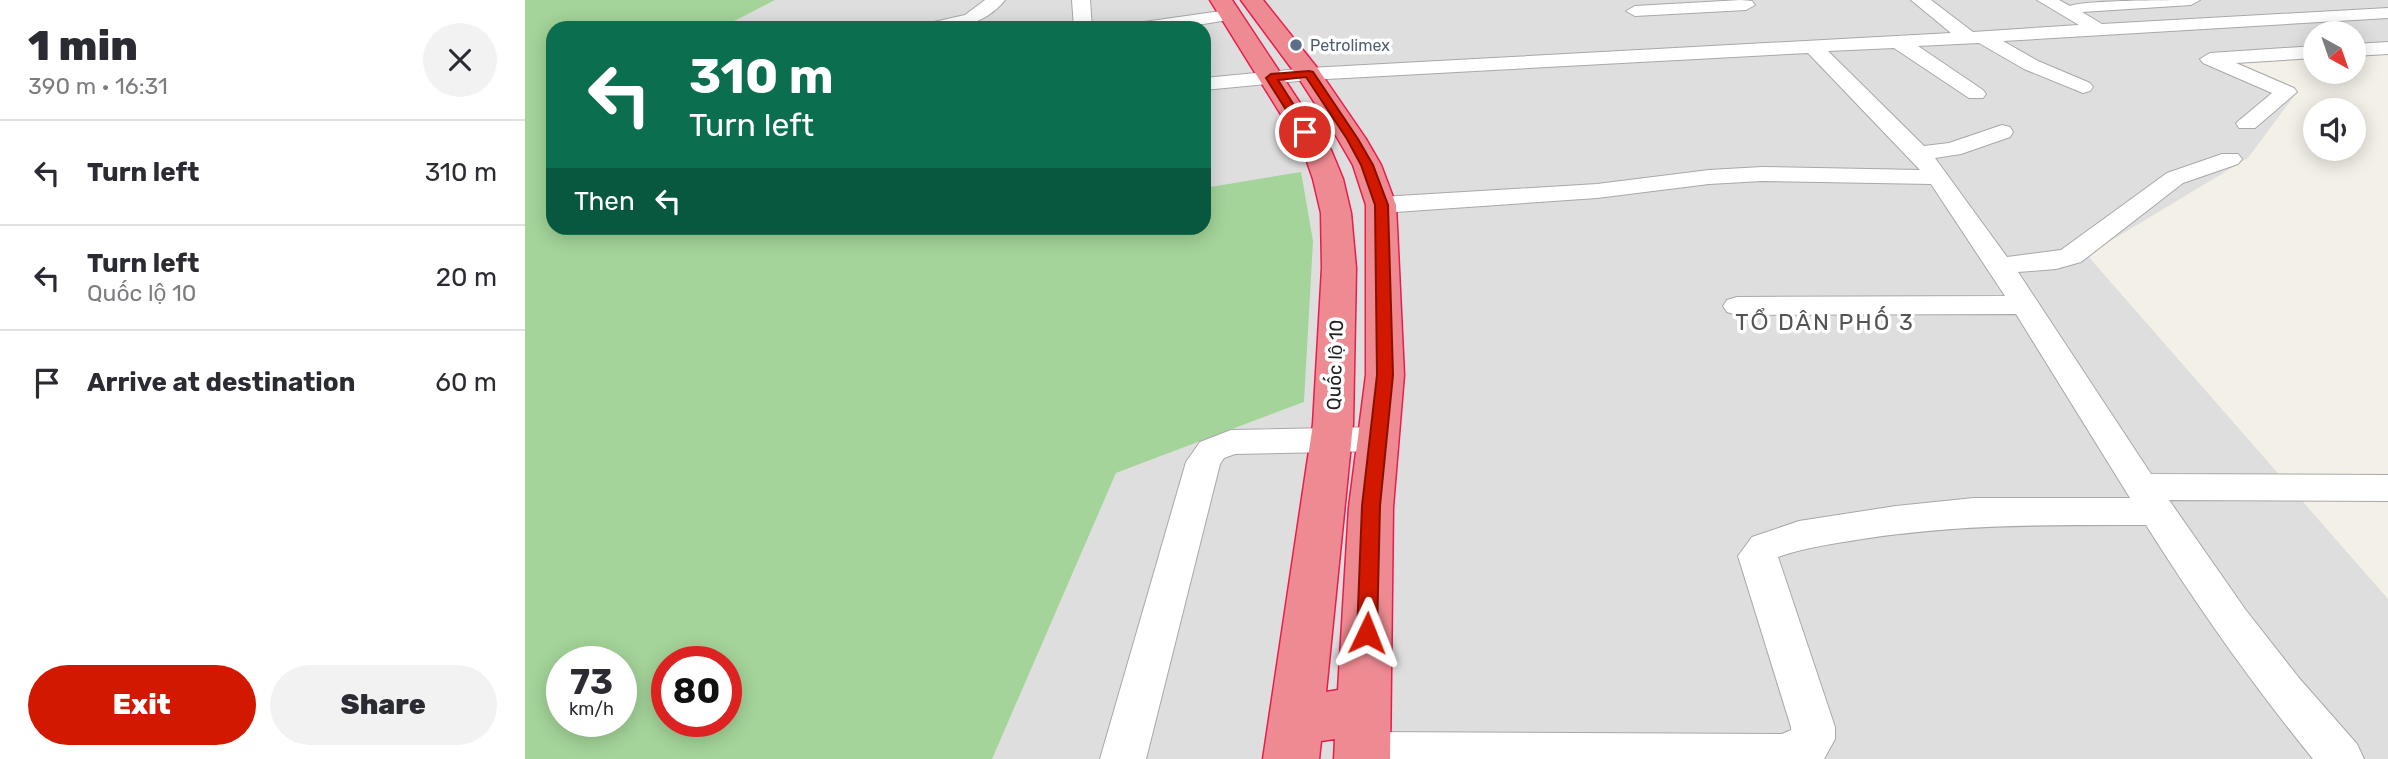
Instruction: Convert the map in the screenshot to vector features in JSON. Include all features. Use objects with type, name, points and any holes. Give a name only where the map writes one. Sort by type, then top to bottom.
[{"type":"highway","points":[[1233,5],[1309,74],[1357,148],[1381,205],[1385,375],[1371,506],[1363,740],[1293,740]]},
{"type":"highway","name":"Quốc lộ 10","points":[[1233,5],[1271,78],[1317,150],[1328,179],[1336,213],[1339,268],[1331,440],[1293,740]]},
{"type":"street","points":[[962,21],[971,19],[996,0]]},
{"type":"street","points":[[999,21],[1001,14],[1013,0]]},
{"type":"street","points":[[1081,0],[1082,21]]},
{"type":"street","points":[[1920,0],[1975,37],[2083,87]]},
{"type":"street","points":[[2046,0],[2090,15],[2239,20],[2388,13]]},
{"type":"street","points":[[1211,83],[1309,74],[1975,37],[2090,15],[2193,0],[2239,20]]},
{"type":"street","points":[[2251,0],[2290,17]]},
{"type":"street","points":[[1159,21],[1233,5]]},
{"type":"street","points":[[1628,5],[1746,5]]},
{"type":"street","points":[[1628,5],[1677,53]]},
{"type":"street","points":[[2090,15],[2212,8]]},
{"type":"street","points":[[1898,42],[1976,94]]},
{"type":"street","points":[[1812,46],[1927,166],[1998,266],[2256,657],[2341,759]]},
{"type":"street","points":[[2366,49],[2388,48]]},
{"type":"street","points":[[2246,123],[2287,92],[2210,59],[2303,53]]},
{"type":"street","points":[[1381,205],[1597,191],[1722,176],[1927,166],[1953,149],[2002,132]]},
{"type":"street","points":[[1998,266],[2056,261],[2071,256],[2175,178],[2230,159]]},
{"type":"street","points":[[1737,306],[2024,305]]},
{"type":"street","points":[[1123,759],[1203,462],[1212,450],[1231,442],[1378,439]]},
{"type":"street","points":[[1363,740],[1783,757],[1814,739],[1813,727],[1757,556],[1765,547],[1798,535],[1974,512],[2150,499],[2388,488]]},
{"type":"shaded area","points":[[775,0],[2388,0],[2388,45],[2366,46],[2366,21],[2303,21],[2303,50],[2204,56],[2297,92],[2248,158],[2087,255],[2388,599],[2388,759],[991,759],[1116,473],[1304,402],[1301,173],[1211,187],[1211,21],[734,21]]},
{"type":"green space","points":[[525,0],[775,0],[734,21],[546,21],[546,235],[1211,235],[1211,187],[1301,172],[1313,241],[1304,402],[1116,473],[992,759],[525,759]]},
{"type":"place","name":"Petrolimex","points":[[1296,45]]},
{"type":"district","name":"TỔ DÂN PHỐ 3","points":[[1825,322]]},
{"type":"route","points":[[1305,132],[1271,78],[1309,74],[1367,165],[1381,205],[1385,375],[1371,506],[1367,633]]}]
